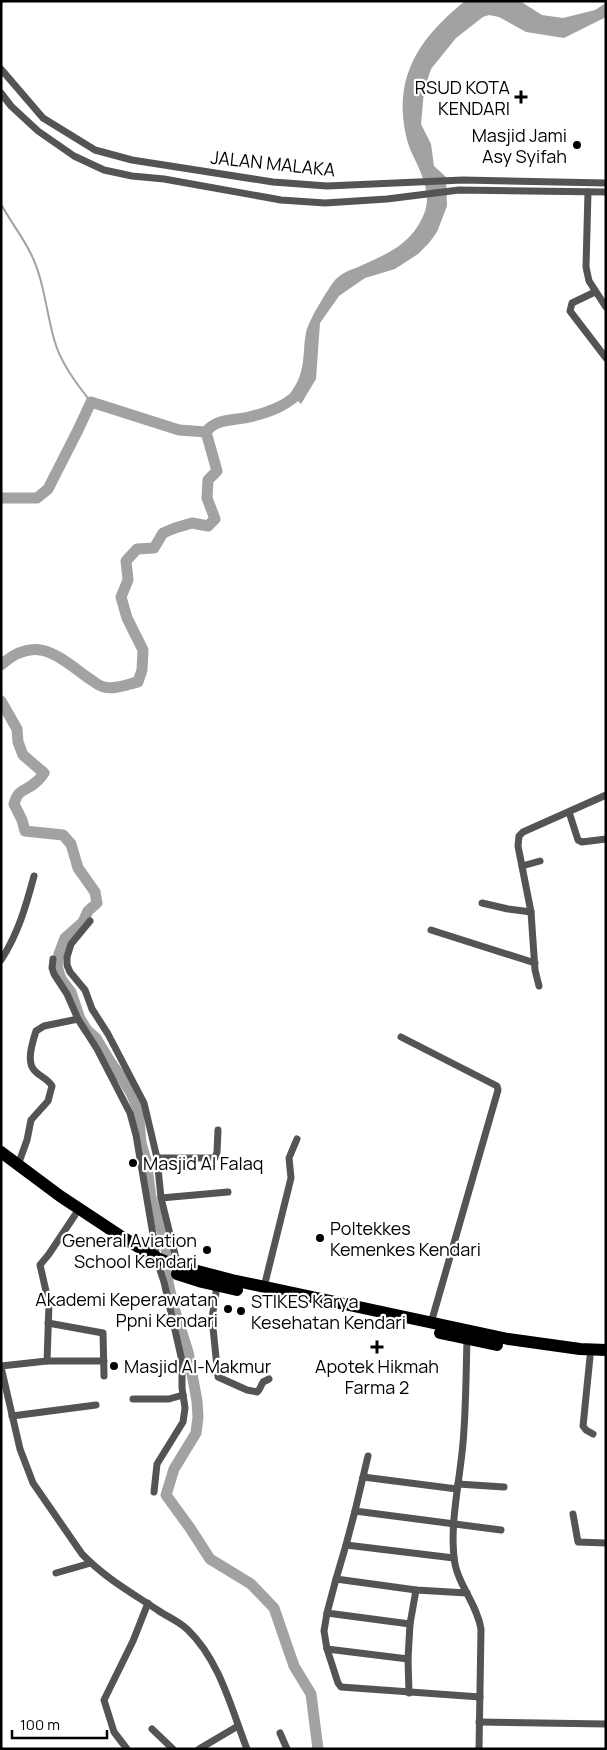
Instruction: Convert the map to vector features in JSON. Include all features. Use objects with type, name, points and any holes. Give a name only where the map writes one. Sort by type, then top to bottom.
[{"type":"highway","points":[[3,1158],[18,1166],[138,1251]]},
{"type":"highway","points":[[3,1158],[75,1215],[160,1263],[217,1286],[431,1323],[590,1358],[606,1358]]},
{"type":"highway","points":[[177,1270],[264,1287],[312,1301],[467,1339],[529,1346],[606,1350]]},
{"type":"street","name":"JALAN MALAKA","points":[[1,69],[43,118],[95,150],[132,160],[272,182],[327,186],[463,180],[606,182]]},
{"type":"street","name":"JALAN MALAKA","points":[[1,94],[38,131],[74,156],[104,170],[280,200],[325,203],[387,199],[459,190],[606,192]]},
{"type":"street","points":[[552,182],[552,191]]},
{"type":"street","points":[[588,192],[586,267],[589,281],[606,307]]},
{"type":"street","points":[[595,292],[572,303],[570,311],[606,358]]},
{"type":"street","points":[[539,986],[535,963],[531,912],[518,842],[520,834],[606,795]]},
{"type":"street","points":[[569,812],[578,840],[582,842],[606,839]]},
{"type":"street","points":[[522,866],[540,861]]},
{"type":"street","points":[[1,960],[23,916],[34,876]]},
{"type":"street","points":[[482,903],[531,912]]},
{"type":"street","points":[[90,921],[71,944],[67,965],[70,972],[85,990],[92,1009],[108,1034],[144,1103],[157,1158],[161,1198],[177,1270]]},
{"type":"street","points":[[431,930],[535,963]]},
{"type":"street","points":[[53,958],[52,968],[54,974],[67,994],[78,1019],[97,1049],[130,1113],[182,1361],[185,1408],[183,1422],[157,1464],[154,1492]]},
{"type":"street","points":[[18,1166],[27,1140],[31,1120],[50,1097],[52,1086],[48,1079],[34,1070],[32,1066],[31,1052],[36,1031],[44,1026],[78,1019]]},
{"type":"street","points":[[401,1037],[497,1086],[498,1090],[431,1323]]},
{"type":"street","points":[[157,1158],[215,1158],[218,1130]]},
{"type":"street","points":[[264,1287],[290,1178],[289,1158],[297,1139]]},
{"type":"street","points":[[161,1198],[228,1192]]},
{"type":"street","points":[[47,1361],[48,1297],[40,1265],[75,1215]]},
{"type":"street","points":[[217,1286],[212,1318],[218,1377],[247,1390],[257,1392],[263,1382],[269,1379]]},
{"type":"street","points":[[48,1323],[103,1333],[104,1376]]},
{"type":"street","points":[[467,1339],[463,1442],[455,1524],[454,1558],[460,1578],[479,1620],[479,1749]]},
{"type":"street","points":[[590,1358],[582,1426],[593,1434]]},
{"type":"street","points":[[104,1361],[47,1361],[1,1367],[20,1449],[33,1483],[91,1564],[106,1576],[186,1628],[205,1649],[217,1672],[247,1749]]},
{"type":"street","points":[[132,1399],[169,1400],[183,1395]]},
{"type":"street","points":[[12,1416],[96,1405]]},
{"type":"street","points":[[368,1456],[324,1631],[327,1649],[338,1683],[341,1687],[480,1697]]},
{"type":"street","points":[[363,1477],[458,1487],[504,1486]]},
{"type":"street","points":[[355,1510],[501,1530]]},
{"type":"street","points":[[574,1514],[578,1542],[606,1543]]},
{"type":"street","points":[[346,1545],[454,1558]]},
{"type":"street","points":[[56,1572],[91,1564]]},
{"type":"street","points":[[336,1579],[416,1590],[467,1593]]},
{"type":"street","points":[[408,1693],[410,1624],[416,1590]]},
{"type":"street","points":[[127,1749],[114,1732],[104,1700],[133,1641],[148,1603]]},
{"type":"street","points":[[327,1613],[410,1624]]},
{"type":"street","points":[[327,1649],[408,1659]]},
{"type":"street","points":[[479,1722],[606,1724]]},
{"type":"street","points":[[199,1749],[238,1726]]},
{"type":"street","points":[[152,1729],[173,1749]]},
{"type":"street","points":[[280,1733],[287,1749]]},
{"type":"shaded area","points":[[465,1],[520,1],[542,15],[563,18],[595,10],[606,3],[606,17],[564,38],[526,32],[499,17],[489,15],[483,17],[456,38],[431,69],[424,91],[421,124],[431,144],[434,166],[446,177],[447,206],[437,232],[418,254],[395,269],[365,278],[339,296],[320,323],[316,379],[301,404],[290,394],[301,372],[308,328],[314,313],[328,290],[335,280],[343,274],[379,258],[405,241],[419,225],[424,214],[427,197],[426,189],[406,137],[404,124],[403,98],[406,81],[411,65],[428,37],[439,24]]},
{"type":"waterway","points":[[1,204],[24,241],[35,264],[60,356],[74,380],[91,402]]},
{"type":"waterway","points":[[1,498],[37,498],[48,489],[91,402],[179,430],[206,432],[220,422],[257,415],[279,407],[292,399],[303,388]]},
{"type":"waterway","points":[[1,665],[13,656],[35,649],[56,655],[95,683],[108,688],[138,682],[142,670],[143,650],[127,618],[121,597],[128,580],[126,561],[137,549],[154,548],[163,533],[192,523],[208,526],[215,519],[207,498],[208,480],[217,471],[206,432]]},
{"type":"waterway","points":[[1,701],[17,729],[18,742],[23,755],[44,773],[18,795],[14,804],[25,831],[63,835],[71,844],[78,868],[95,892],[97,903],[88,911],[83,922],[65,938],[57,966],[61,979],[71,992],[80,1019],[87,1030],[96,1038],[122,1078],[138,1109],[141,1143],[146,1160],[151,1198],[166,1243],[168,1282],[173,1305],[188,1352],[198,1417],[196,1433],[174,1469],[166,1495],[210,1559],[251,1584],[274,1608],[294,1666],[311,1694],[318,1749]]},
{"type":"place","name":"RSUD KOTA KENDARI","points":[[521,97]]},
{"type":"place","name":"Masjid Jami Asy Syifah","points":[[577,145]]},
{"type":"place","name":"Masjid Al Falaq","points":[[133,1163]]},
{"type":"place","name":"Poltekkes Kemenkes Kendari","points":[[320,1238]]},
{"type":"place","name":"General Aviation School Kendari","points":[[207,1250]]},
{"type":"place","name":"Akademi Keperawatan Ppni Kendari","points":[[228,1309]]},
{"type":"place","name":"STIKES Karya Kesehatan Kendari","points":[[241,1311]]},
{"type":"place","name":"Apotek Hikmah Farma 2","points":[[377,1347]]},
{"type":"place","name":"Masjid Al-Makmur","points":[[114,1366]]}]
